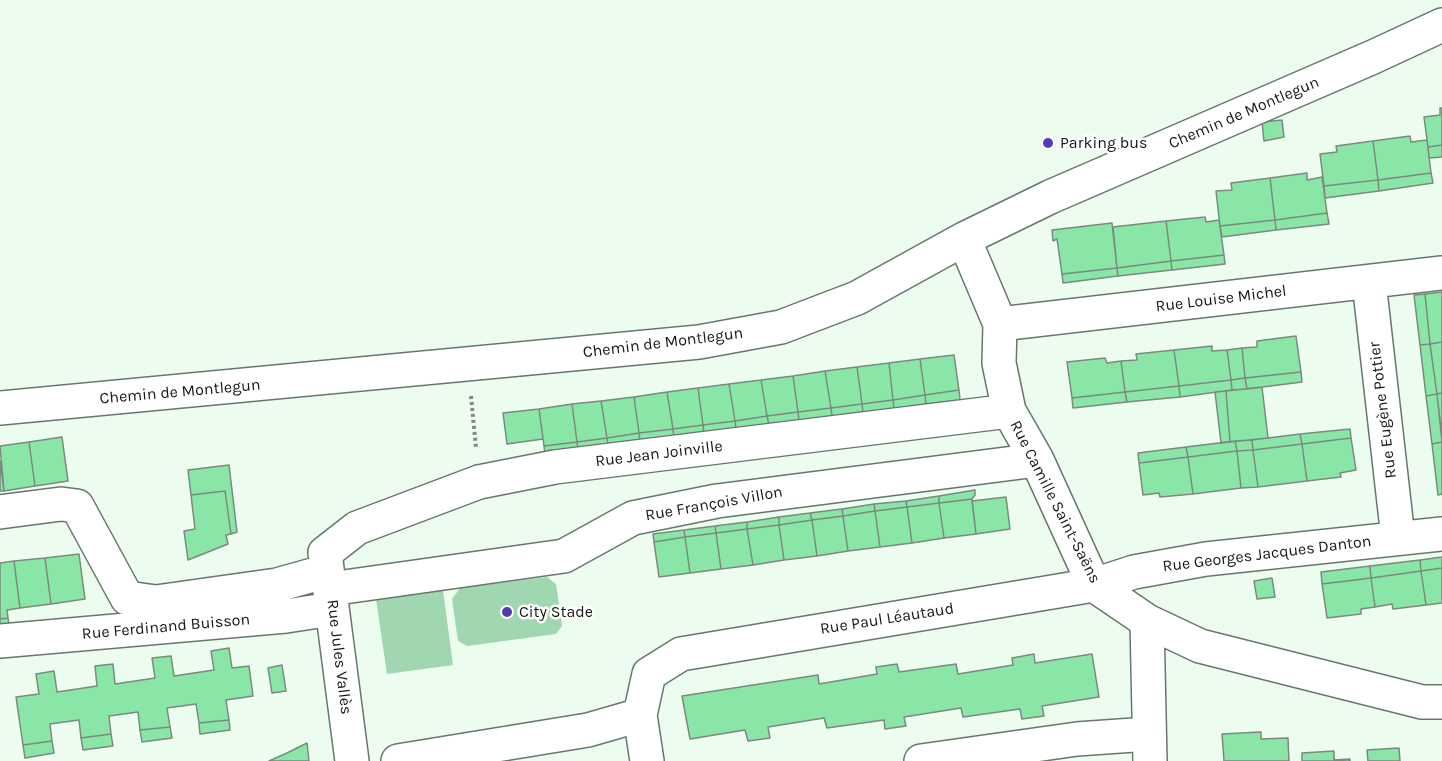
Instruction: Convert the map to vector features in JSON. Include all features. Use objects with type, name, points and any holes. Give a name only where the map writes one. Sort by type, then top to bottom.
[{"type":"street","name":"Chemin de Montlegun","points":[[0,408],[699,342],[781,327],[857,298],[964,239],[1050,197],[1442,25]]},
{"type":"street","name":"Rue Camille Saint-Saëns","points":[[964,239],[1000,324],[999,363],[1009,411],[1037,460],[1094,585],[1147,621],[1200,646],[1422,702],[1442,702]]},
{"type":"street","name":"Rue Louise Michel","points":[[1000,324],[1442,273]]},
{"type":"street","name":"Rue Eugène Pottier","points":[[1368,282],[1398,538]]},
{"type":"street","name":"Rue Jean Joinville","points":[[329,581],[357,528],[479,482],[555,467],[1009,411]]},
{"type":"street","name":"Rue François Villon","points":[[329,581],[564,556],[633,518],[717,501],[1037,460]]},
{"type":"street","points":[[0,512],[61,504],[77,507],[128,598],[156,602],[277,585],[329,581]]},
{"type":"street","name":"Rue Georges Jacques Danton","points":[[1094,585],[1134,572],[1206,559],[1442,534]]},
{"type":"street","name":"Rue Ferdinand Buisson","points":[[0,640],[286,616],[329,581]]},
{"type":"street","name":"Rue Jules Vallès","points":[[329,581],[352,761]]},
{"type":"street","name":"Rue Paul Léautaud","points":[[640,715],[649,674],[681,654],[1094,585]]},
{"type":"street","points":[[921,761],[1077,740],[1149,747],[1147,621]]},
{"type":"street","points":[[398,761],[588,730],[640,715],[647,761]]},
{"type":"path","points":[[469,364],[479,482]]},
{"type":"green space","name":"City Stade","points":[[547,577],[556,584],[562,626],[556,634],[467,646],[458,641],[452,599],[460,588]]},
{"type":"green space","points":[[442,583],[453,665],[387,674],[375,592]]},
{"type":"building","points":[[1440,108],[1442,108],[1442,145],[1428,147],[1424,117],[1440,115]]},
{"type":"building","points":[[1282,120],[1284,137],[1264,141],[1262,122]]},
{"type":"building","points":[[1410,136],[1411,142],[1427,140],[1431,173],[1378,180],[1373,141]]},
{"type":"building","points":[[1373,141],[1378,180],[1324,186],[1320,154],[1337,152],[1336,146]]},
{"type":"building","points":[[1442,145],[1442,157],[1429,158],[1428,147]]},
{"type":"building","points":[[1307,173],[1307,180],[1322,177],[1327,213],[1275,220],[1270,178]]},
{"type":"building","points":[[1431,173],[1433,183],[1379,191],[1378,180]]},
{"type":"building","points":[[1270,178],[1275,220],[1220,226],[1216,191],[1232,190],[1231,183]]},
{"type":"building","points":[[1378,180],[1379,191],[1325,198],[1324,186]]},
{"type":"building","points":[[1327,213],[1329,224],[1276,230],[1275,220]]},
{"type":"building","points":[[1205,217],[1206,222],[1219,220],[1224,255],[1171,261],[1166,221]]},
{"type":"building","points":[[1275,220],[1276,230],[1222,237],[1220,226]]},
{"type":"building","points":[[1166,221],[1171,261],[1117,268],[1113,227]]},
{"type":"building","points":[[1112,223],[1117,268],[1062,274],[1057,239],[1053,241],[1052,230]]},
{"type":"building","points":[[1224,255],[1225,264],[1172,270],[1171,261]]},
{"type":"building","points":[[1171,261],[1172,270],[1118,276],[1117,268]]},
{"type":"building","points":[[1117,268],[1118,276],[1063,283],[1062,274]]},
{"type":"building","points":[[1442,292],[1442,342],[1430,344],[1425,294]]},
{"type":"building","points":[[1425,294],[1430,344],[1420,345],[1414,295]]},
{"type":"building","points":[[1296,336],[1301,372],[1245,378],[1242,348],[1257,347],[1257,341]]},
{"type":"building","points":[[1442,342],[1442,393],[1437,394],[1430,344]]},
{"type":"building","points":[[1430,344],[1437,394],[1426,396],[1420,345]]},
{"type":"building","points":[[1212,346],[1212,351],[1227,350],[1231,380],[1179,386],[1174,350]]},
{"type":"building","points":[[1242,348],[1245,378],[1231,380],[1227,350]]},
{"type":"building","points":[[1174,350],[1179,386],[1125,392],[1121,361],[1137,360],[1136,354]]},
{"type":"building","points":[[954,355],[959,390],[925,395],[920,359]]},
{"type":"building","points":[[1105,358],[1107,363],[1121,361],[1125,392],[1072,398],[1067,362]]},
{"type":"building","points":[[920,359],[925,395],[893,400],[889,363]]},
{"type":"building","points":[[889,363],[893,400],[862,404],[857,367]]},
{"type":"building","points":[[857,367],[862,404],[831,408],[825,371]]},
{"type":"building","points":[[825,371],[831,408],[798,412],[793,376]]},
{"type":"building","points":[[1301,372],[1302,382],[1247,389],[1245,378]]},
{"type":"building","points":[[793,376],[798,412],[767,416],[761,380]]},
{"type":"building","points":[[1245,378],[1247,389],[1232,390],[1231,380]]},
{"type":"building","points":[[761,380],[767,416],[735,421],[729,384]]},
{"type":"building","points":[[1231,380],[1232,390],[1180,397],[1179,386]]},
{"type":"building","points":[[729,384],[735,421],[703,425],[698,388]]},
{"type":"building","points":[[1179,386],[1180,397],[1127,402],[1125,392]]},
{"type":"building","points":[[1262,387],[1268,438],[1230,442],[1226,391]]},
{"type":"building","points":[[698,388],[703,425],[673,429],[667,392]]},
{"type":"building","points":[[959,390],[960,400],[926,404],[925,395]]},
{"type":"building","points":[[1226,391],[1230,442],[1221,443],[1215,392]]},
{"type":"building","points":[[667,392],[673,429],[639,433],[634,397]]},
{"type":"building","points":[[1125,392],[1127,402],[1073,408],[1072,398]]},
{"type":"building","points":[[1442,393],[1442,437],[1437,394]]},
{"type":"building","points":[[1437,394],[1442,442],[1432,444],[1426,396]]},
{"type":"building","points":[[925,395],[926,404],[894,409],[893,400]]},
{"type":"building","points":[[634,397],[639,433],[607,438],[601,401]]},
{"type":"building","points":[[893,400],[894,409],[863,412],[862,404]]},
{"type":"building","points":[[601,401],[607,438],[577,442],[572,404]]},
{"type":"building","points":[[572,404],[577,442],[544,446],[539,409]]},
{"type":"building","points":[[862,404],[863,412],[832,416],[831,408]]},
{"type":"building","points":[[831,408],[832,416],[799,421],[798,412]]},
{"type":"building","points":[[539,409],[543,439],[507,444],[503,413]]},
{"type":"building","points":[[798,412],[799,421],[769,425],[767,416]]},
{"type":"building","points":[[767,416],[769,425],[736,429],[735,421]]},
{"type":"building","points":[[735,421],[736,429],[704,434],[703,425]]},
{"type":"building","points":[[703,425],[704,434],[674,438],[673,429]]},
{"type":"building","points":[[673,429],[674,438],[640,442],[639,433]]},
{"type":"building","points":[[1350,429],[1351,438],[1302,444],[1300,434]]},
{"type":"building","points":[[639,433],[640,442],[608,446],[607,438]]},
{"type":"building","points":[[1300,434],[1302,444],[1253,450],[1252,440]]},
{"type":"building","points":[[62,437],[68,481],[35,486],[29,442]]},
{"type":"building","points":[[607,438],[608,446],[578,450],[577,442]]},
{"type":"building","points":[[1351,438],[1356,470],[1340,473],[1341,477],[1307,481],[1302,444]]},
{"type":"building","points":[[1252,440],[1253,450],[1237,451],[1235,441]]},
{"type":"building","points":[[1235,441],[1237,451],[1188,457],[1186,447]]},
{"type":"building","points":[[29,442],[35,486],[4,491],[0,446]]},
{"type":"building","points":[[577,442],[578,450],[545,455],[544,446]]},
{"type":"building","points":[[1442,442],[1442,494],[1438,495],[1432,444]]},
{"type":"building","points":[[1302,444],[1307,481],[1258,487],[1253,450]]},
{"type":"building","points":[[1186,447],[1188,457],[1139,463],[1138,453]]},
{"type":"building","points":[[1253,450],[1258,487],[1241,488],[1237,451]]},
{"type":"building","points":[[1237,451],[1241,488],[1193,494],[1188,457]]},
{"type":"building","points":[[1188,457],[1193,494],[1160,497],[1159,493],[1143,495],[1139,463]]},
{"type":"building","points":[[0,461],[4,491],[0,491]]},
{"type":"building","points":[[229,465],[237,532],[231,534],[225,491],[191,495],[188,470]]},
{"type":"building","points":[[975,490],[972,499],[939,503],[939,496]]},
{"type":"building","points":[[225,491],[231,534],[226,535],[228,544],[188,560],[184,531],[195,529],[191,495]]},
{"type":"building","points":[[939,496],[939,503],[907,507],[906,501]]},
{"type":"building","points":[[1006,497],[1010,529],[976,534],[972,501]]},
{"type":"building","points":[[972,499],[976,534],[944,538],[939,503]]},
{"type":"building","points":[[906,501],[907,507],[875,511],[874,504]]},
{"type":"building","points":[[939,503],[944,538],[912,543],[907,507]]},
{"type":"building","points":[[874,504],[875,511],[843,516],[842,509]]},
{"type":"building","points":[[907,507],[912,543],[880,547],[875,511]]},
{"type":"building","points":[[842,509],[843,516],[812,520],[810,513]]},
{"type":"building","points":[[875,511],[880,547],[848,551],[843,516]]},
{"type":"building","points":[[810,513],[812,520],[779,525],[779,517]]},
{"type":"building","points":[[843,516],[848,551],[817,556],[812,520]]},
{"type":"building","points":[[779,517],[779,525],[747,529],[747,522]]},
{"type":"building","points":[[812,520],[817,556],[784,560],[779,525]]},
{"type":"building","points":[[747,522],[747,529],[716,533],[715,526]]},
{"type":"building","points":[[779,525],[784,560],[753,565],[747,529]]},
{"type":"building","points":[[715,526],[716,533],[685,537],[684,530]]},
{"type":"building","points":[[747,529],[753,565],[721,569],[716,533]]},
{"type":"building","points":[[684,530],[685,537],[654,542],[653,534]]},
{"type":"building","points":[[716,533],[721,569],[690,573],[685,537]]},
{"type":"building","points":[[685,537],[690,573],[659,577],[654,542]]},
{"type":"building","points":[[79,554],[85,599],[51,604],[45,558]]},
{"type":"building","points":[[1442,557],[1442,568],[1421,571],[1420,560]]},
{"type":"building","points":[[45,558],[51,604],[20,608],[14,561]]},
{"type":"building","points":[[1420,560],[1421,571],[1371,578],[1370,566]]},
{"type":"building","points":[[14,561],[20,608],[7,610],[8,618],[0,619],[0,563]]},
{"type":"building","points":[[1370,566],[1371,578],[1322,584],[1321,572]]},
{"type":"building","points":[[1442,568],[1442,603],[1426,605],[1421,571]]},
{"type":"building","points":[[1421,571],[1426,605],[1393,609],[1392,604],[1375,607],[1371,578]]},
{"type":"building","points":[[1272,578],[1275,597],[1257,599],[1254,581]]},
{"type":"building","points":[[1371,578],[1375,607],[1361,609],[1361,614],[1327,618],[1322,584]]},
{"type":"building","points":[[8,618],[9,624],[0,625],[0,619]]},
{"type":"building","points":[[229,648],[232,668],[249,666],[253,696],[226,700],[229,720],[199,723],[196,704],[167,708],[170,727],[140,730],[138,712],[109,716],[111,734],[81,738],[79,720],[50,724],[52,741],[23,745],[16,697],[39,694],[36,674],[54,671],[57,692],[97,686],[95,666],[113,664],[115,684],[155,678],[152,658],[171,656],[174,676],[214,670],[211,651]]},
{"type":"building","points":[[1034,654],[1035,663],[1092,654],[1099,697],[1042,706],[1044,716],[1022,719],[1020,709],[963,717],[961,708],[904,717],[906,726],[885,729],[884,720],[827,728],[824,718],[768,727],[770,738],[748,741],[745,730],[690,739],[682,696],[818,675],[819,684],[877,674],[876,667],[897,664],[899,672],[956,664],[958,674],[1013,665],[1012,658]]},
{"type":"building","points":[[282,665],[286,691],[272,693],[268,668]]},
{"type":"building","points":[[229,720],[230,730],[200,734],[199,723]]},
{"type":"building","points":[[170,727],[172,738],[142,742],[140,730]]},
{"type":"building","points":[[1261,732],[1261,739],[1288,738],[1289,761],[1224,761],[1222,734]]},
{"type":"building","points":[[111,734],[113,746],[83,750],[81,738]]},
{"type":"building","points":[[52,741],[54,753],[25,758],[23,745]]},
{"type":"building","points":[[307,743],[309,761],[269,761],[287,753]]},
{"type":"building","points":[[1399,748],[1400,761],[1368,761],[1367,750]]},
{"type":"building","points":[[1334,751],[1334,760],[1350,759],[1350,761],[1302,761],[1302,753]]},
{"type":"place","name":"Parking bus","points":[[1048,143]]},
{"type":"place","name":"City Stade","points":[[507,612]]}]
